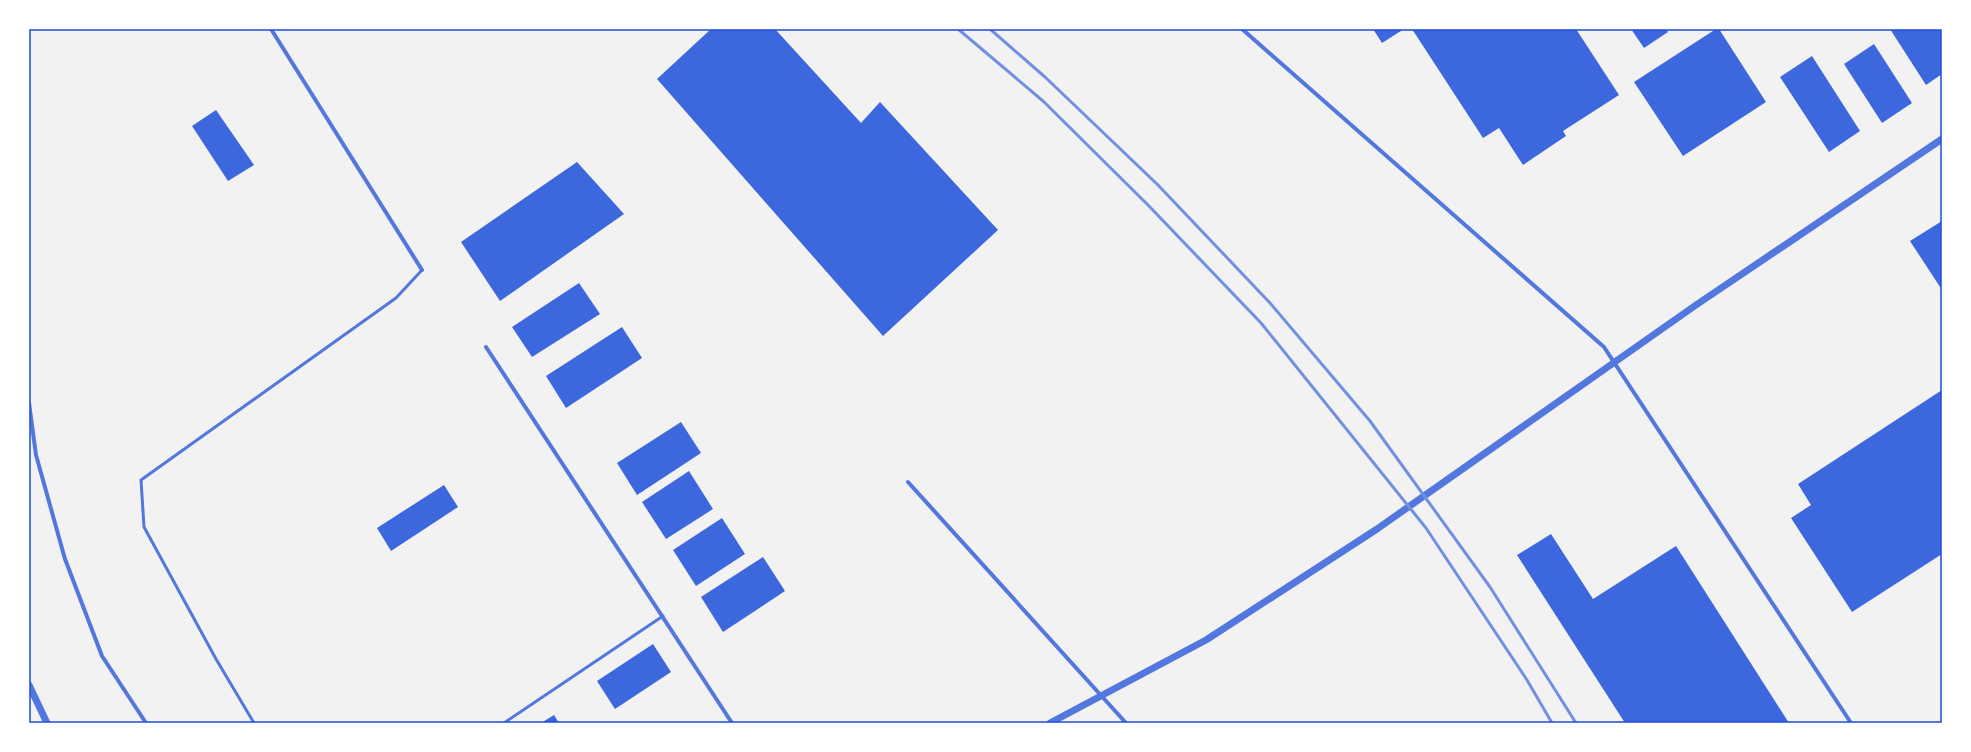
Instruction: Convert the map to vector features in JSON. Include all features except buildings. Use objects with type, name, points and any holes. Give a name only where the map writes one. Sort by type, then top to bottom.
[{"type":"street","points":[[271,29],[422,270]]},
{"type":"street","points":[[1243,29],[1604,347],[1852,723]]},
{"type":"street","points":[[1050,723],[1206,640],[1384,525],[1696,305],[1942,139]]},
{"type":"street","points":[[486,347],[732,723]]},
{"type":"street","points":[[29,402],[36,454],[64,559],[102,656],[146,723]]},
{"type":"street","points":[[908,482],[1126,723]]},
{"type":"street","points":[[29,685],[47,723]]},
{"type":"lane","points":[[254,723],[216,658],[144,527],[141,480],[396,298],[422,270]]},
{"type":"lane","points":[[504,723],[663,616]]},
{"type":"railway","points":[[958,29],[1043,101],[1148,205],[1261,323],[1426,528],[1527,680],[1552,723]]},
{"type":"railway","points":[[990,29],[1045,77],[1158,185],[1270,303],[1370,421],[1490,587],[1576,723]]}]
